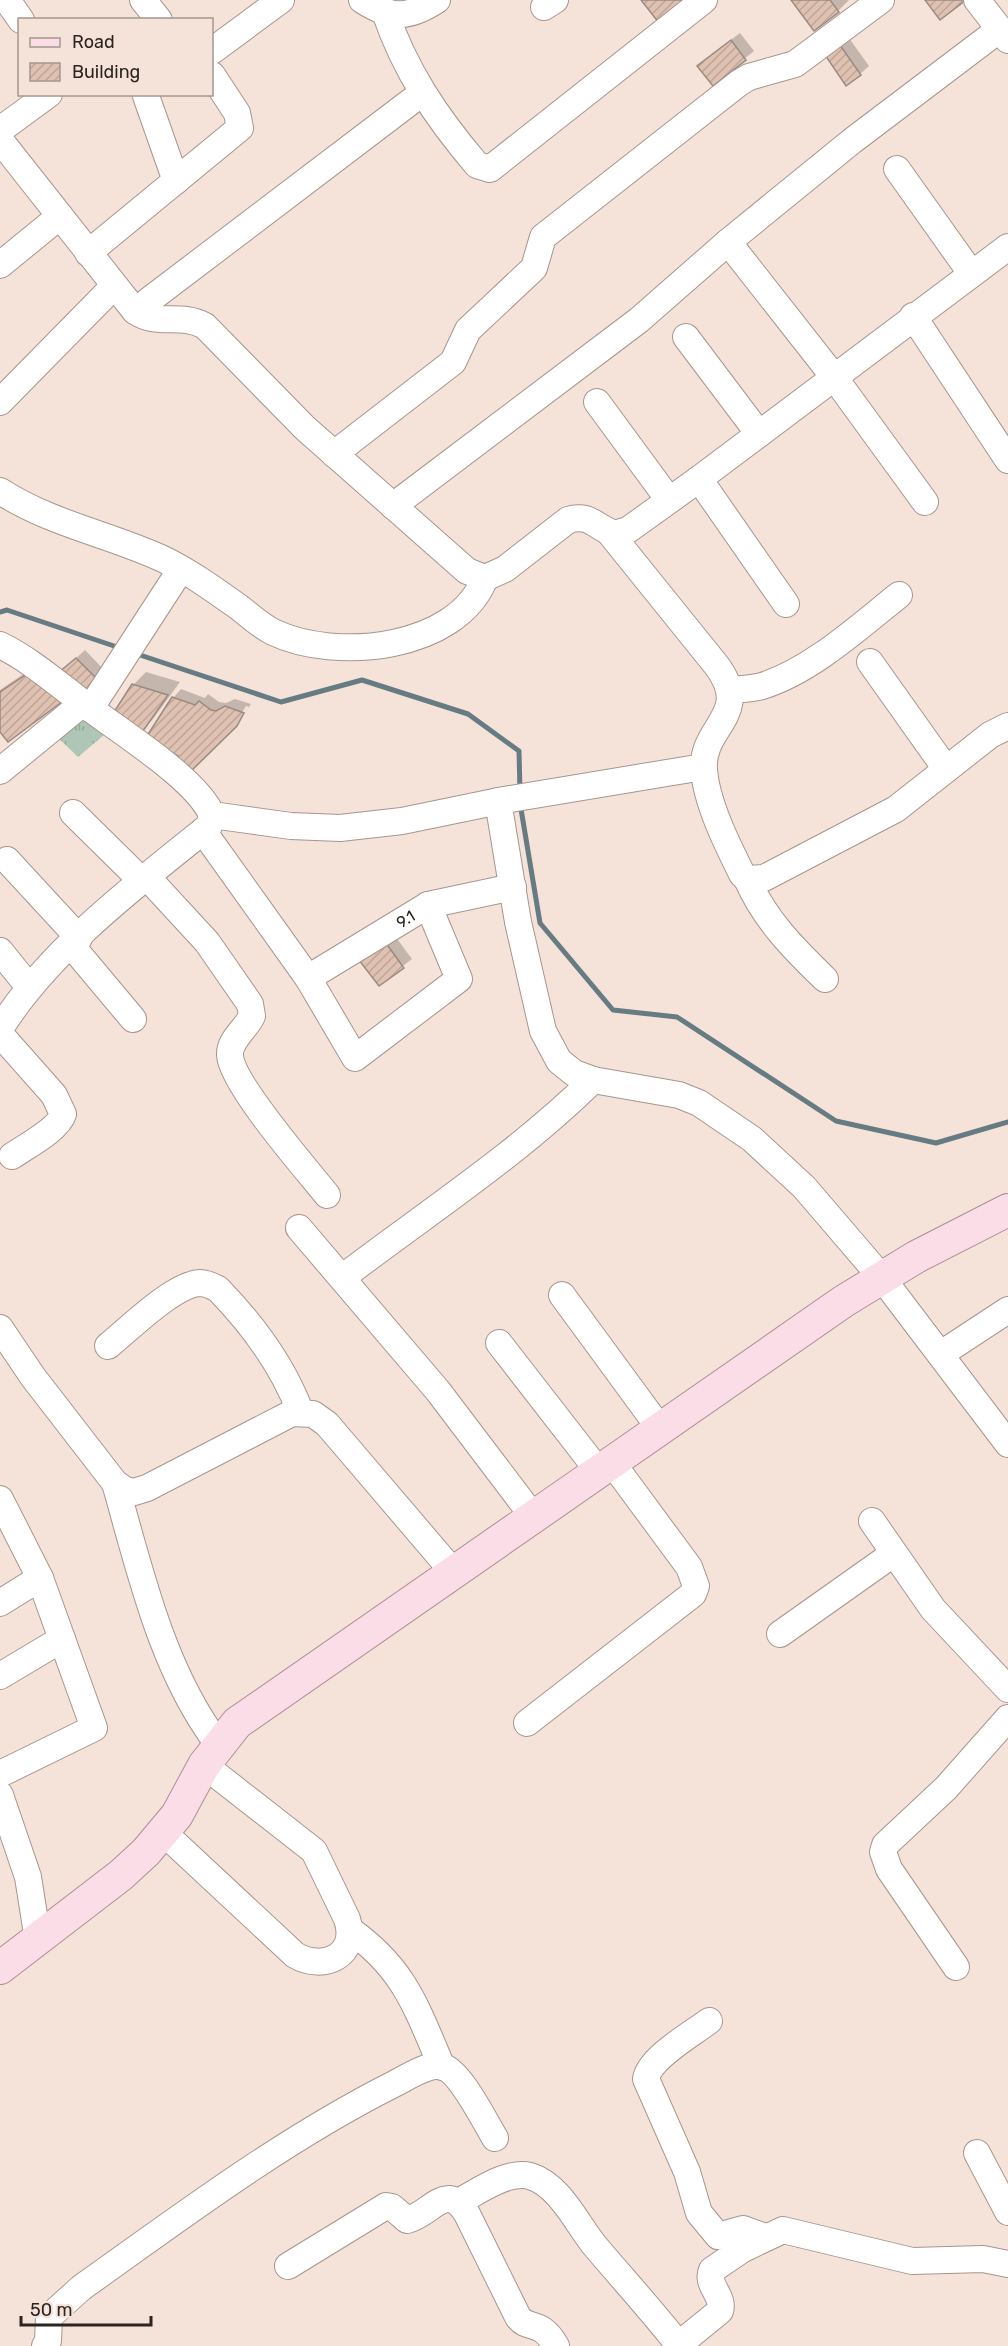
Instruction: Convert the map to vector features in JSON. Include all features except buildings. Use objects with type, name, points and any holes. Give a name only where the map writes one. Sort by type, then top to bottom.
[{"type":"main road","points":[[0,1968],[121,1875],[164,1833],[177,1815],[211,1754],[237,1723],[293,1682],[535,1519],[777,1347],[882,1278],[1008,1210]]},
{"type":"street","points":[[7,0],[20,18]]},
{"type":"street","points":[[143,0],[157,18]]},
{"type":"street","points":[[362,0],[398,16],[411,13],[437,0]]},
{"type":"street","points":[[385,12],[396,44],[422,93],[477,165],[490,169],[704,0]]},
{"type":"street","points":[[334,454],[453,362],[468,330],[534,268],[540,242],[554,228],[739,83],[749,77],[795,64],[881,0]]},
{"type":"street","points":[[393,506],[639,320],[728,242],[852,141],[1004,35],[977,0]]},
{"type":"street","points":[[213,50],[269,3]]},
{"type":"street","points":[[88,253],[240,128],[237,113],[213,77]]},
{"type":"street","points":[[135,310],[422,93]]},
{"type":"street","points":[[0,130],[47,96]]},
{"type":"street","points":[[145,96],[176,181]]},
{"type":"street","points":[[0,140],[135,310],[149,319],[183,317],[205,326],[273,398],[334,454],[467,571],[485,578]]},
{"type":"street","points":[[897,169],[971,273]]},
{"type":"street","points":[[0,265],[60,216]]},
{"type":"street","points":[[728,242],[834,377],[925,502]]},
{"type":"street","points":[[609,532],[621,533],[699,479],[913,316],[1008,247]]},
{"type":"street","points":[[0,402],[114,286]]},
{"type":"street","points":[[913,316],[1008,460]]},
{"type":"street","points":[[686,337],[759,434]]},
{"type":"street","points":[[597,402],[669,500]]},
{"type":"street","points":[[699,479],[786,604]]},
{"type":"street","points":[[0,491],[57,522],[122,543],[181,569],[272,631],[294,640],[339,646],[373,645],[434,632],[470,605],[485,578],[505,569],[568,520],[585,517],[609,532],[717,666],[730,690],[728,709],[706,753],[703,767],[722,831],[759,906],[775,929],[825,979]]},
{"type":"street","points":[[0,771],[86,706],[107,684],[181,569]]},
{"type":"street","points":[[730,690],[761,686],[780,679],[838,642],[899,595]]},
{"type":"street","points":[[0,645],[86,706],[178,776],[203,800],[208,823],[308,978],[355,1058],[459,978],[428,905]]},
{"type":"street","points":[[870,662],[946,770]]},
{"type":"street","points":[[747,879],[764,878],[854,833],[896,809],[990,735],[1008,726]]},
{"type":"street","points":[[12,1156],[54,1126],[61,1120],[63,1114],[54,1095],[0,1031],[29,987],[75,942],[208,823],[340,828],[402,821],[501,801],[703,767]]},
{"type":"street","points":[[501,801],[513,887],[540,1022],[549,1046],[559,1061],[574,1073],[593,1080],[679,1095],[726,1120],[752,1139],[804,1187],[882,1278],[1008,1444]]},
{"type":"street","points":[[73,813],[207,942],[250,1004],[252,1016],[231,1048],[230,1055],[234,1069],[249,1094],[327,1195]]},
{"type":"street","points":[[8,860],[75,942],[133,1019]]},
{"type":"street","name":"9.1","points":[[308,978],[428,905],[513,887]]},
{"type":"street","points":[[0,951],[29,987]]},
{"type":"street","points":[[343,1277],[487,1170],[569,1103],[593,1080]]},
{"type":"street","points":[[299,1228],[438,1391],[535,1519]]},
{"type":"street","points":[[108,1346],[176,1293],[199,1283],[208,1284],[218,1289],[261,1339],[281,1369],[300,1411]]},
{"type":"street","points":[[562,1295],[661,1430]]},
{"type":"street","points":[[940,1354],[1008,1310]]},
{"type":"street","points":[[0,1328],[33,1377],[115,1483],[124,1490],[134,1492],[147,1488],[278,1418],[300,1411],[313,1414],[327,1424],[455,1574]]},
{"type":"street","points":[[499,1342],[680,1553],[694,1576],[696,1586],[693,1594],[527,1723]]},
{"type":"street","points":[[115,1483],[138,1564],[172,1659],[211,1754],[314,1851],[351,1930],[376,1948],[399,1975],[442,2067],[456,2077],[495,2138]]},
{"type":"street","points":[[0,1499],[40,1578],[94,1728],[0,1774]]},
{"type":"street","points":[[872,1521],[933,1609],[1008,1689]]},
{"type":"street","points":[[780,1634],[893,1554]]},
{"type":"street","points":[[0,1603],[40,1578]]},
{"type":"street","points":[[0,1676],[62,1639]]},
{"type":"street","points":[[956,1967],[884,1859],[883,1852],[885,1845],[1005,1732]]},
{"type":"street","points":[[0,1795],[28,1877],[38,1940]]},
{"type":"street","points":[[164,1833],[280,1943],[306,1962],[329,1961],[339,1954],[346,1947],[351,1930]]},
{"type":"street","points":[[709,2021],[662,2056],[647,2073],[646,2079],[687,2172],[699,2213],[709,2228],[718,2236],[743,2229],[765,2237]]},
{"type":"street","points":[[45,2346],[49,2334],[49,2317],[108,2269],[337,2113],[404,2079],[427,2069],[442,2067]]},
{"type":"street","points":[[977,2154],[1008,2212]]},
{"type":"street","points":[[288,2266],[386,2206],[392,2207],[407,2220],[445,2199],[458,2202],[510,2177],[522,2175],[540,2181],[566,2206],[593,2243],[678,2345],[720,2311],[721,2302],[710,2279],[712,2270],[765,2237],[783,2230],[792,2230],[818,2240],[912,2261],[983,2259],[1008,2264]]},
{"type":"street","points":[[458,2202],[467,2214],[521,2322],[544,2329],[556,2346]]},
{"type":"green space","points":[[74,710],[111,729],[78,757],[51,731]]},
{"type":"waterway","points":[[0,612],[7,610],[120,648]]},
{"type":"waterway","points":[[134,653],[281,702],[362,680],[468,714],[519,751],[520,791]]},
{"type":"waterway","points":[[520,803],[540,923],[613,1010],[677,1017],[836,1121],[936,1143],[1008,1122]]}]
